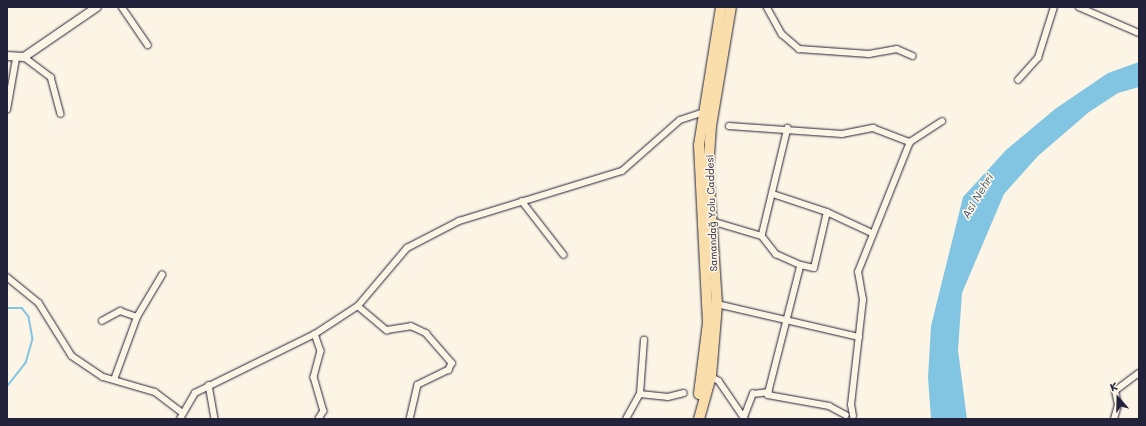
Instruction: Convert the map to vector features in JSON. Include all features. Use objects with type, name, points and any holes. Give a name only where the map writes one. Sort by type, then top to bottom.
[{"type":"highway","name":"Samandağ Yolu Caddesi","points":[[692,419],[707,375],[708,323],[699,182],[702,113],[721,7]]},
{"type":"highway","name":"Samandağ Yolu Caddesi","points":[[699,419],[717,304],[711,221],[711,126],[731,7]]},
{"type":"street","points":[[7,110],[20,58],[97,7]]},
{"type":"street","points":[[122,7],[148,45]]},
{"type":"street","points":[[767,7],[782,34],[799,49],[868,54],[897,49],[913,56]]},
{"type":"street","points":[[1018,80],[1038,58],[1054,7]]},
{"type":"street","points":[[1079,7],[1139,33]]},
{"type":"street","points":[[7,56],[20,58],[51,78],[61,114]]},
{"type":"street","points":[[180,419],[195,392],[315,334],[358,306],[407,248],[459,221],[622,171],[680,120],[702,113]]},
{"type":"street","points":[[801,265],[785,319],[768,395],[781,400],[829,406],[846,415],[854,417],[851,405],[863,300],[858,272],[872,233],[910,142],[942,121]]},
{"type":"street","points":[[730,126],[788,128],[842,134],[873,128],[910,142]]},
{"type":"street","points":[[762,236],[788,128]]},
{"type":"street","points":[[773,194],[827,212],[872,233]]},
{"type":"street","points":[[522,201],[564,255]]},
{"type":"street","points":[[711,221],[762,236],[776,254],[801,265],[814,268],[827,212]]},
{"type":"street","points":[[114,380],[137,317],[162,275]]},
{"type":"street","points":[[7,277],[39,303],[72,356],[114,380],[155,392],[184,412]]},
{"type":"street","points":[[717,304],[858,337]]},
{"type":"street","points":[[358,306],[388,330],[411,326],[426,333],[452,363],[449,370],[418,385],[410,419]]},
{"type":"street","points":[[102,321],[120,311],[137,317]]},
{"type":"street","points":[[315,334],[321,351],[314,377],[324,411],[319,419]]},
{"type":"street","points":[[626,419],[640,394],[644,340]]},
{"type":"street","points":[[1114,419],[1118,405],[1115,391],[1139,373]]},
{"type":"street","points":[[707,375],[719,381],[745,418]]},
{"type":"street","points":[[209,385],[216,419]]},
{"type":"street","points":[[745,418],[752,394],[769,392]]},
{"type":"street","points":[[640,394],[668,397],[684,393]]},
{"type":"street","points":[[840,419],[846,415]]},
{"type":"water","name":"Asi Nehri","points":[[1139,62],[1139,87],[1118,93],[1089,112],[1038,156],[1004,194],[962,293],[958,350],[967,419],[931,419],[928,378],[931,326],[963,197],[1006,150],[1055,109],[1108,73]]},
{"type":"waterway","points":[[7,308],[22,308],[29,317],[33,339],[26,363],[7,387]]}]
